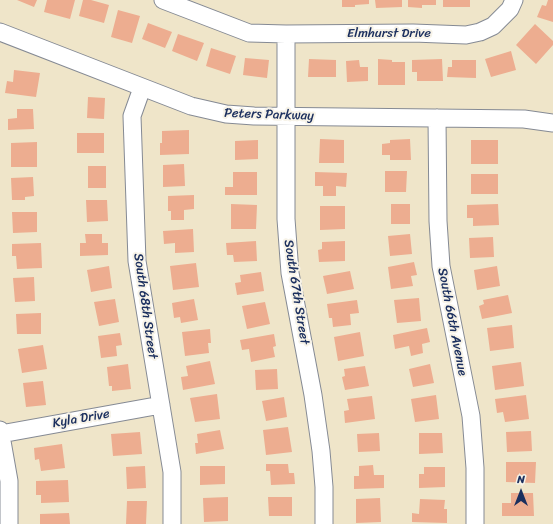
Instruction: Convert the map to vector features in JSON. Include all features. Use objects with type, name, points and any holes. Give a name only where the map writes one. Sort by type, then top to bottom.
[{"type":"street","name":"Elmhurst Drive","points":[[163,0],[249,33],[413,33],[466,35],[480,32],[492,26],[510,9],[514,0]]},
{"type":"street","name":"Peters Parkway","points":[[0,32],[191,106],[226,114],[524,119],[553,123]]},
{"type":"street","name":"South 67th Street","points":[[286,34],[286,219],[290,273],[322,451],[324,524]]},
{"type":"street","name":"South 68th Street","points":[[142,88],[132,116],[137,262],[172,472],[172,524]]},
{"type":"street","name":"South 66th Avenue","points":[[437,118],[438,221],[442,266],[471,416],[475,468],[475,524]]},
{"type":"street","name":"Kyla Drive","points":[[0,432],[161,405]]},
{"type":"street","points":[[0,432],[9,481],[10,524]]},
{"type":"building","points":[[17,0],[37,0],[34,7]]},
{"type":"building","points":[[47,0],[75,0],[70,19],[44,12]]},
{"type":"building","points":[[83,0],[91,0],[109,5],[104,23],[79,16]]},
{"type":"building","points":[[342,0],[369,0],[369,4],[355,5],[355,7],[342,7]]},
{"type":"building","points":[[375,0],[402,0],[402,7],[376,8]]},
{"type":"building","points":[[408,0],[436,0],[436,5],[422,5],[422,8],[408,7]]},
{"type":"building","points":[[443,0],[470,0],[470,7],[443,7]]},
{"type":"building","points":[[548,0],[553,0],[553,22],[537,17],[542,5],[546,6]]},
{"type":"building","points":[[118,10],[140,16],[132,43],[111,37]]},
{"type":"building","points":[[148,23],[172,32],[165,48],[142,39]]},
{"type":"building","points":[[535,24],[553,41],[553,45],[536,64],[516,45]]},
{"type":"building","points":[[178,34],[204,43],[197,61],[172,51]]},
{"type":"building","points":[[211,48],[236,56],[230,74],[206,66]]},
{"type":"building","points":[[511,51],[516,70],[491,77],[485,59]]},
{"type":"building","points":[[245,58],[269,60],[267,78],[243,75]]},
{"type":"building","points":[[309,59],[336,60],[336,77],[308,77]]},
{"type":"building","points":[[378,59],[392,60],[392,62],[405,62],[405,85],[378,85]]},
{"type":"building","points":[[442,59],[443,81],[417,81],[417,72],[412,72],[412,60]]},
{"type":"building","points":[[359,60],[360,67],[368,67],[368,81],[347,82],[346,61]]},
{"type":"building","points":[[452,60],[476,60],[476,78],[447,77],[448,67],[452,67]]},
{"type":"building","points":[[14,70],[40,73],[36,97],[5,93],[7,81],[13,82]]},
{"type":"building","points":[[88,97],[105,98],[104,119],[87,118]]},
{"type":"building","points":[[17,109],[33,109],[34,129],[8,130],[8,119],[17,118]]},
{"type":"building","points":[[189,130],[189,154],[160,155],[162,131]]},
{"type":"building","points":[[77,133],[104,133],[104,153],[77,153]]},
{"type":"building","points":[[320,139],[344,140],[344,163],[319,163]]},
{"type":"building","points":[[410,139],[411,160],[390,160],[390,155],[382,155],[382,144],[390,143],[390,140]]},
{"type":"building","points":[[258,140],[258,159],[235,160],[235,141]]},
{"type":"building","points":[[471,140],[498,140],[498,164],[471,164]]},
{"type":"building","points":[[37,142],[37,167],[11,167],[11,143]]},
{"type":"building","points":[[184,164],[185,186],[163,187],[163,165]]},
{"type":"building","points":[[88,166],[106,166],[106,188],[88,188]]},
{"type":"building","points":[[385,171],[407,171],[406,192],[385,192]]},
{"type":"building","points":[[233,172],[257,172],[257,195],[225,195],[225,187],[233,187]]},
{"type":"building","points":[[315,172],[347,173],[346,187],[336,186],[336,196],[323,196],[323,186],[315,186]]},
{"type":"building","points":[[471,174],[498,174],[498,194],[471,194]]},
{"type":"building","points":[[33,177],[34,196],[25,197],[25,200],[12,200],[11,178]]},
{"type":"building","points":[[194,195],[194,209],[184,210],[184,220],[171,220],[171,211],[168,211],[168,196]]},
{"type":"building","points":[[86,200],[107,200],[108,221],[87,222]]},
{"type":"building","points":[[231,204],[257,205],[256,229],[231,229]]},
{"type":"building","points":[[391,204],[410,204],[410,224],[391,224]]},
{"type":"building","points":[[498,204],[499,225],[473,226],[473,218],[467,218],[467,205]]},
{"type":"building","points":[[320,206],[345,206],[345,229],[320,230]]},
{"type":"building","points":[[12,212],[37,212],[37,232],[13,233]]},
{"type":"building","points":[[193,229],[194,252],[175,253],[175,243],[164,244],[163,231]]},
{"type":"building","points":[[85,234],[102,234],[102,243],[108,243],[108,255],[80,256],[80,243],[86,243]]},
{"type":"building","points":[[410,234],[412,254],[390,256],[388,236]]},
{"type":"building","points":[[493,237],[494,257],[470,258],[469,238]]},
{"type":"building","points":[[256,241],[257,261],[234,262],[233,255],[227,255],[226,243]]},
{"type":"building","points":[[345,241],[345,261],[319,262],[318,250],[322,249],[322,242]]},
{"type":"building","points":[[41,243],[42,268],[17,269],[16,256],[12,256],[12,244]]},
{"type":"building","points":[[414,262],[417,275],[411,276],[413,286],[391,289],[388,267]]},
{"type":"building","points":[[196,263],[199,287],[173,290],[170,266]]},
{"type":"building","points":[[109,266],[112,288],[91,292],[87,270]]},
{"type":"building","points":[[497,266],[500,286],[477,290],[474,270]]},
{"type":"building","points":[[350,271],[354,289],[327,294],[323,276]]},
{"type":"building","points":[[261,272],[264,291],[237,295],[235,283],[241,282],[240,275]]},
{"type":"building","points":[[34,277],[35,301],[15,302],[13,278]]},
{"type":"building","points":[[508,295],[512,313],[482,319],[479,306],[484,304],[483,300]]},
{"type":"building","points":[[419,298],[421,321],[397,323],[394,300]]},
{"type":"building","points":[[115,299],[119,322],[99,326],[94,302]]},
{"type":"building","points":[[194,299],[198,320],[181,323],[180,317],[174,318],[172,303]]},
{"type":"building","points":[[357,300],[359,313],[350,314],[351,325],[333,327],[332,318],[329,318],[327,304]]},
{"type":"building","points":[[265,302],[270,324],[247,329],[242,306]]},
{"type":"building","points":[[41,313],[41,334],[17,334],[16,314]]},
{"type":"building","points":[[512,325],[514,348],[490,351],[487,328]]},
{"type":"building","points":[[427,328],[430,342],[422,344],[423,353],[411,356],[409,346],[395,349],[393,335]]},
{"type":"building","points":[[210,329],[211,343],[208,343],[209,353],[185,356],[182,332]]},
{"type":"building","points":[[360,332],[364,356],[338,361],[334,337]]},
{"type":"building","points":[[120,333],[122,345],[116,346],[117,356],[101,358],[98,336]]},
{"type":"building","points":[[274,334],[276,346],[273,347],[275,357],[251,362],[249,349],[242,350],[240,340]]},
{"type":"building","points":[[43,345],[47,369],[22,373],[18,349]]},
{"type":"building","points":[[210,361],[215,384],[183,390],[181,377],[188,376],[186,366]]},
{"type":"building","points":[[521,362],[524,386],[495,390],[492,366]]},
{"type":"building","points":[[128,364],[131,389],[112,391],[112,386],[109,386],[107,367]]},
{"type":"building","points":[[430,364],[434,383],[413,387],[409,369]]},
{"type":"building","points":[[365,366],[369,386],[345,390],[342,377],[345,376],[344,369]]},
{"type":"building","points":[[277,369],[278,389],[256,390],[255,370]]},
{"type":"building","points":[[43,381],[46,405],[26,407],[23,383]]},
{"type":"building","points":[[217,394],[220,419],[195,422],[190,398]]},
{"type":"building","points":[[436,395],[439,419],[415,422],[411,399]]},
{"type":"building","points":[[526,395],[529,419],[505,422],[503,412],[497,413],[495,399]]},
{"type":"building","points":[[372,396],[375,419],[345,423],[344,411],[349,410],[347,399]]},
{"type":"building","points":[[284,397],[287,417],[266,421],[262,401]]},
{"type":"building","points":[[288,427],[292,452],[266,455],[263,430]]},
{"type":"building","points":[[220,430],[224,449],[196,454],[195,443],[198,443],[197,434]]},
{"type":"building","points":[[531,431],[532,451],[507,452],[506,432]]},
{"type":"building","points":[[140,432],[142,454],[113,456],[111,434]]},
{"type":"building","points":[[379,433],[380,451],[358,452],[357,434]]},
{"type":"building","points":[[419,433],[442,433],[443,453],[419,454]]},
{"type":"building","points":[[62,444],[65,468],[41,471],[39,459],[35,460],[34,448]]},
{"type":"building","points":[[506,462],[536,462],[535,483],[506,482]]},
{"type":"building","points":[[266,464],[288,464],[289,473],[294,473],[295,484],[271,485],[270,471],[266,471]]},
{"type":"building","points":[[373,465],[374,475],[384,475],[384,488],[354,489],[354,476],[359,476],[359,466]]},
{"type":"building","points":[[145,466],[146,488],[127,489],[126,467]]},
{"type":"building","points":[[200,466],[225,466],[225,484],[200,485]]},
{"type":"building","points":[[424,467],[445,467],[445,487],[419,488],[419,474],[424,474]]},
{"type":"building","points":[[68,480],[69,502],[41,503],[41,495],[36,495],[36,481]]},
{"type":"building","points":[[511,493],[533,493],[534,516],[502,516],[502,503],[511,503]]},
{"type":"building","points":[[228,497],[228,521],[204,522],[203,498]]},
{"type":"building","points":[[268,497],[292,497],[292,516],[269,516]]},
{"type":"building","points":[[380,498],[381,522],[356,523],[356,499]]},
{"type":"building","points":[[420,499],[445,500],[444,509],[447,509],[447,523],[412,522],[412,513],[419,514]]},
{"type":"building","points":[[127,501],[147,501],[146,524],[126,524]]},
{"type":"building","points":[[69,513],[70,524],[40,524],[40,514]]}]
